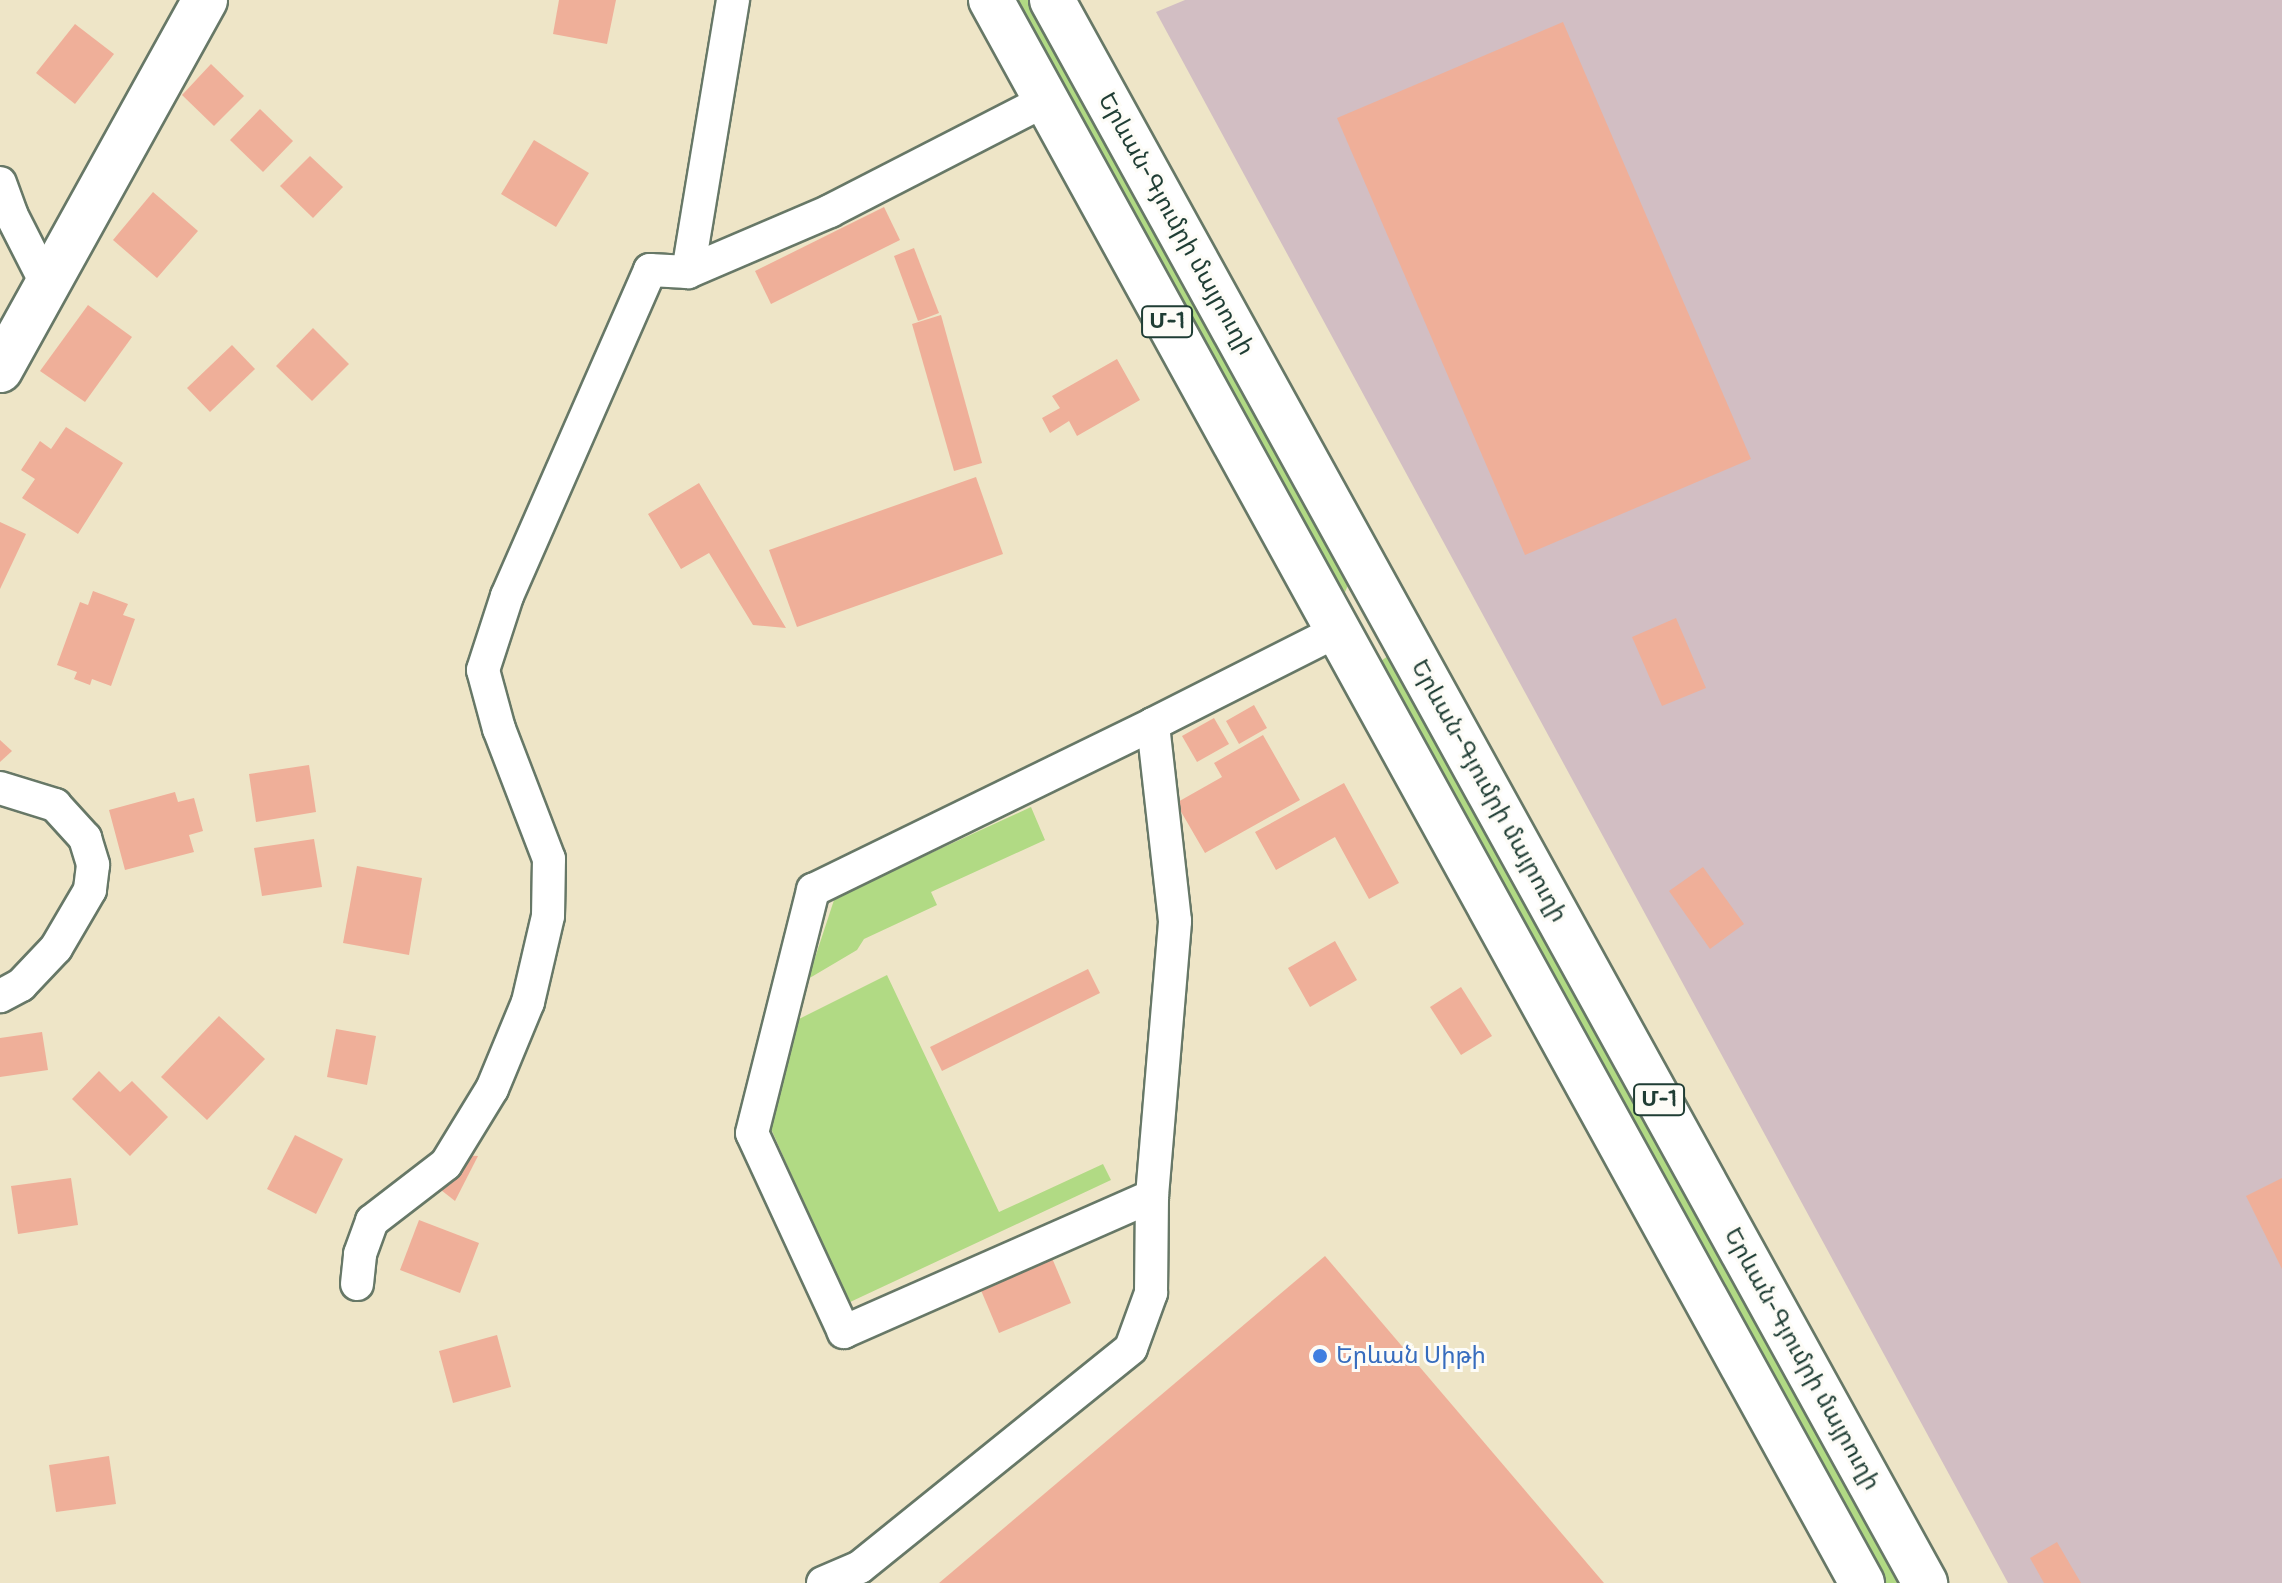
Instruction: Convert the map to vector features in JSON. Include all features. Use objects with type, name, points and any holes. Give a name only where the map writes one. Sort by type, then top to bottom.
[{"type":"main road","points":[[0,370],[205,0]]},
{"type":"main road","name":"Մ-1","points":[[991,0],[1339,638],[1862,1583]]},
{"type":"main road","name":"Երևան-Գյումրի մայրուղի","points":[[1052,0],[1925,1583]]},
{"type":"main road","points":[[1339,638],[1393,617]]},
{"type":"street","points":[[688,272],[733,0]]},
{"type":"street","points":[[357,1284],[360,1254],[372,1221],[446,1164],[492,1089],[528,1002],[548,916],[549,859],[499,729],[483,670],[507,596],[650,270],[688,272],[830,211],[1046,100]]},
{"type":"street","points":[[0,183],[11,214],[47,285]]},
{"type":"street","points":[[1152,1196],[844,1332],[752,1133],[813,890],[1153,724],[1339,638]]},
{"type":"street","points":[[823,1583],[860,1567],[1131,1348],[1151,1293],[1152,1196],[1175,921],[1153,724]]},
{"type":"street","points":[[0,788],[55,805],[85,838],[93,865],[90,890],[56,948],[21,985],[0,996]]},
{"type":"shaded area","points":[[1185,0],[2282,0],[2282,1583],[2008,1583],[1156,12]]},
{"type":"green space","points":[[1006,0],[1031,0],[1349,583],[1345,592],[1340,594]]},
{"type":"green space","points":[[1391,654],[1904,1583],[1881,1583],[1372,667]]},
{"type":"green space","points":[[1031,807],[1045,840],[931,892],[937,905],[864,939],[857,950],[808,979],[835,897]]},
{"type":"green space","points":[[887,975],[999,1212],[1103,1164],[1111,1180],[848,1303],[765,1115],[787,1025]]},
{"type":"building","points":[[559,0],[616,0],[607,44],[553,34]]},
{"type":"building","points":[[1563,22],[1751,459],[1525,555],[1337,118]]},
{"type":"building","points":[[75,24],[114,54],[75,104],[36,73]]},
{"type":"building","points":[[211,64],[244,96],[214,126],[182,95]]},
{"type":"building","points":[[260,109],[293,141],[263,172],[230,140]]},
{"type":"building","points":[[534,140],[589,173],[556,227],[501,194]]},
{"type":"building","points":[[310,156],[343,187],[313,218],[280,186]]},
{"type":"building","points":[[153,192],[198,231],[157,278],[113,240]]},
{"type":"building","points":[[884,207],[900,240],[771,304],[755,271]]},
{"type":"building","points":[[914,248],[939,313],[918,321],[894,256]]},
{"type":"building","points":[[88,305],[132,337],[85,402],[40,371]]},
{"type":"building","points":[[941,315],[982,463],[954,471],[912,324]]},
{"type":"building","points":[[313,328],[349,364],[312,401],[276,366]]},
{"type":"building","points":[[232,345],[255,369],[210,412],[187,388]]},
{"type":"building","points":[[1117,359],[1140,400],[1077,436],[1069,421],[1050,433],[1042,418],[1060,408],[1052,396]]},
{"type":"building","points":[[66,427],[123,463],[78,534],[22,498],[35,479],[21,470],[40,441],[51,449]]},
{"type":"building","points":[[976,477],[1003,554],[797,627],[769,550]]},
{"type":"building","points":[[699,483],[786,628],[753,625],[709,553],[681,569],[648,514]]},
{"type":"building","points":[[0,522],[26,534],[0,589]]},
{"type":"building","points":[[93,591],[128,604],[123,615],[135,619],[111,686],[92,679],[90,685],[74,679],[77,672],[57,665],[80,602],[88,605]]},
{"type":"building","points":[[1676,618],[1706,688],[1662,706],[1632,637]]},
{"type":"building","points":[[1254,705],[1267,728],[1239,744],[1226,721]]},
{"type":"building","points":[[1214,718],[1229,744],[1197,762],[1182,736]]},
{"type":"building","points":[[1263,735],[1300,800],[1205,853],[1176,803],[1222,777],[1214,763]]},
{"type":"building","points":[[0,740],[12,751],[0,762]]},
{"type":"building","points":[[309,765],[316,812],[256,822],[249,774]]},
{"type":"building","points":[[1344,783],[1399,883],[1369,899],[1335,837],[1276,870],[1255,832]]},
{"type":"building","points":[[175,792],[178,802],[194,798],[203,831],[189,835],[194,852],[125,870],[109,810]]},
{"type":"building","points":[[314,839],[322,887],[262,896],[254,848]]},
{"type":"building","points":[[357,866],[422,878],[409,955],[343,943]]},
{"type":"building","points":[[1703,867],[1744,924],[1710,949],[1669,891]]},
{"type":"building","points":[[1335,941],[1357,980],[1310,1007],[1288,968]]},
{"type":"building","points":[[1088,969],[1100,993],[942,1071],[930,1047]]},
{"type":"building","points":[[1461,987],[1492,1036],[1461,1055],[1430,1007]]},
{"type":"building","points":[[219,1016],[265,1059],[207,1120],[161,1077]]},
{"type":"building","points":[[336,1029],[376,1036],[367,1085],[327,1077]]},
{"type":"building","points":[[42,1032],[48,1070],[0,1077],[0,1038]]},
{"type":"building","points":[[99,1071],[120,1092],[132,1081],[168,1117],[130,1156],[72,1099]]},
{"type":"building","points":[[295,1135],[343,1159],[316,1214],[267,1189]]},
{"type":"building","points":[[457,1155],[478,1156],[455,1201],[441,1190]]},
{"type":"building","points":[[71,1178],[78,1225],[18,1234],[11,1186]]},
{"type":"building","points":[[2282,1178],[2282,1269],[2246,1196]]},
{"type":"building","points":[[419,1220],[479,1243],[460,1293],[400,1270]]},
{"type":"building","points":[[1325,1256],[1604,1583],[939,1583]]},
{"type":"building","points":[[1052,1258],[1071,1303],[999,1333],[980,1288]]},
{"type":"building","points":[[497,1335],[511,1387],[453,1403],[439,1351]]},
{"type":"building","points":[[109,1456],[116,1504],[56,1512],[49,1465]]},
{"type":"building","points":[[2057,1542],[2081,1583],[2044,1583],[2030,1558]]},
{"type":"place","name":"Երևան Սիթի","points":[[1320,1356]]}]
